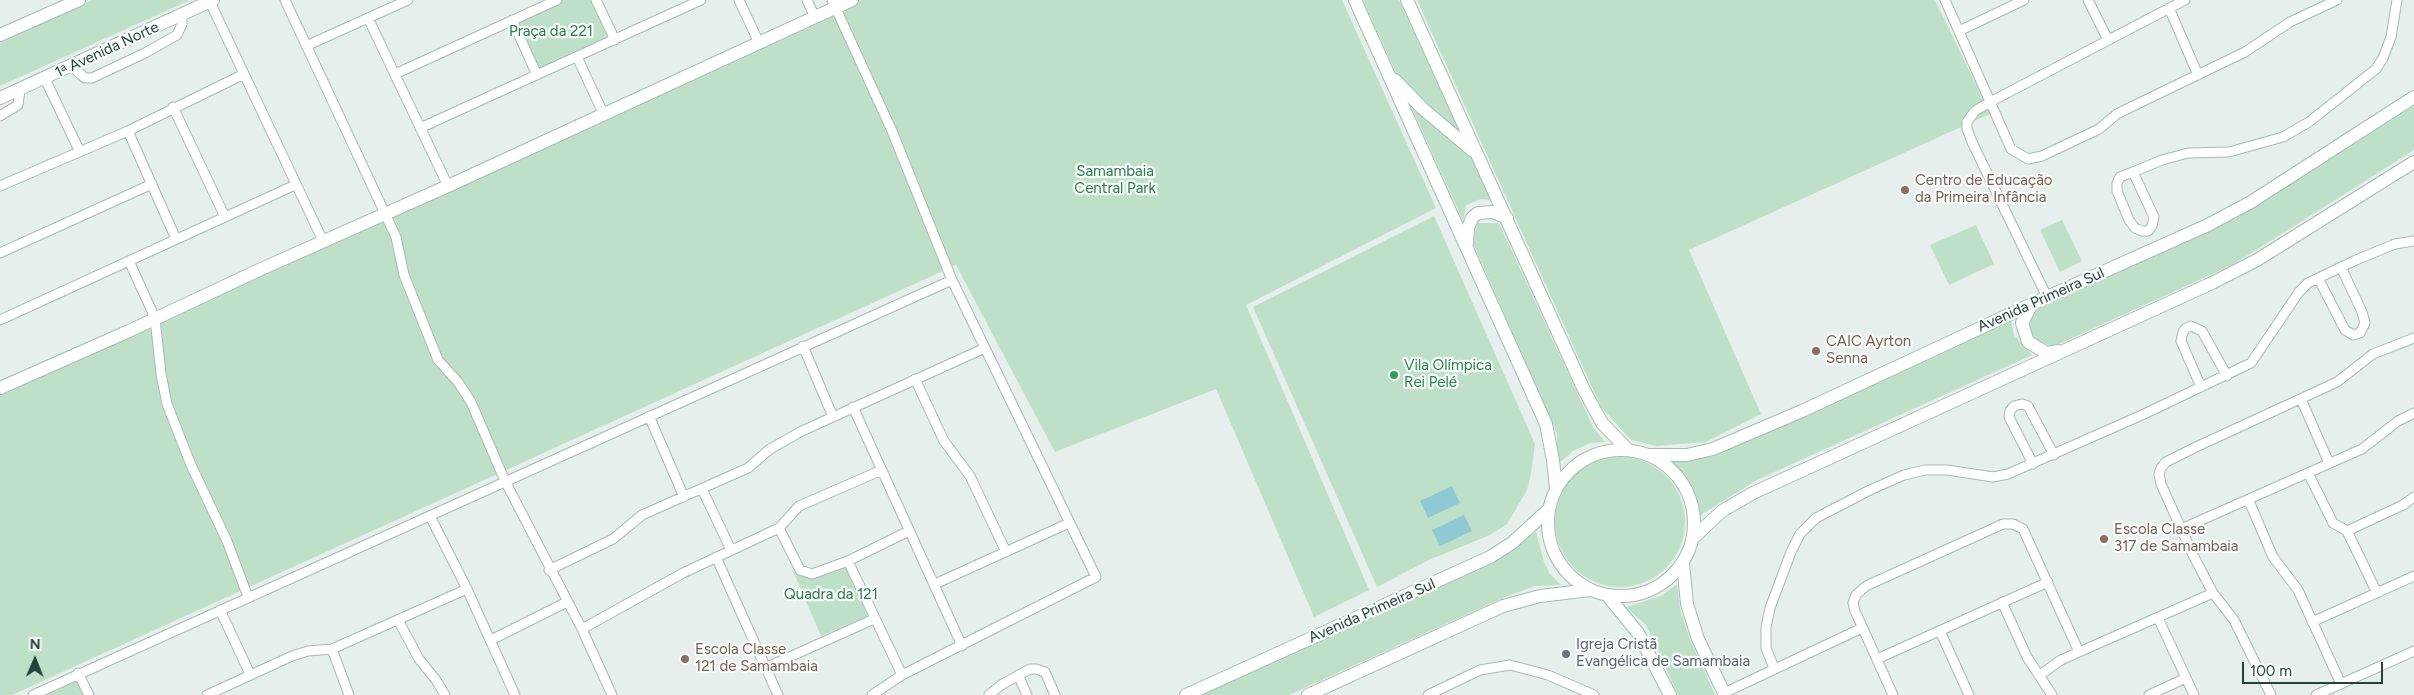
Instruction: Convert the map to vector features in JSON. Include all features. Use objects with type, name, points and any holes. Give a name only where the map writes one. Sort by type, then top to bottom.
[{"type":"main road","points":[[0,35],[79,0]]},
{"type":"main road","points":[[0,388],[815,18],[834,4],[852,0]]},
{"type":"main road","points":[[1355,0],[1546,424],[1554,460],[1556,488]]},
{"type":"main road","points":[[1407,0],[1584,390],[1602,424],[1628,450]]},
{"type":"main road","name":"1ᵃ Avenida Norte","points":[[0,98],[212,1]]},
{"type":"main road","points":[[1389,74],[1422,108],[1454,132],[1478,156]]},
{"type":"main road","name":"Avenida Primeira Sul","points":[[1648,455],[1688,455],[1713,449],[1802,411],[2047,297],[2208,225],[2251,202],[2414,97]]},
{"type":"main road","points":[[1693,538],[1722,511],[1753,493],[2064,351],[2257,260],[2414,162]]},
{"type":"main road","points":[[1467,245],[1468,228],[1472,218],[1478,213],[1493,212],[1507,218]]},
{"type":"main road","points":[[2032,304],[2022,323],[2028,342],[2046,353],[2064,351]]},
{"type":"main road","points":[[1628,450],[1648,455],[1665,464],[1678,477],[1689,496],[1694,516],[1693,538],[1682,563],[1668,579],[1649,591],[1628,596],[1607,595],[1590,590],[1567,573],[1552,549],[1547,530],[1548,510],[1556,488],[1568,471],[1584,459],[1606,451],[1628,450]]},
{"type":"main road","name":"Avenida Primeira Sul","points":[[1186,695],[1490,557],[1512,542],[1548,510]]},
{"type":"main road","points":[[1682,563],[1686,604],[1698,639],[1725,694]]},
{"type":"main road","points":[[1308,695],[1503,606],[1540,596],[1590,590]]},
{"type":"main road","points":[[1607,595],[1638,633],[1670,695]]},
{"type":"street","points":[[285,0],[384,215],[396,237],[400,265],[438,360],[458,382],[471,402],[504,481],[549,570],[582,629],[612,695]]},
{"type":"street","points":[[306,46],[408,0]]},
{"type":"street","points":[[596,0],[615,40]]},
{"type":"street","points":[[420,128],[701,0]]},
{"type":"street","points":[[739,0],[759,43]]},
{"type":"street","points":[[807,0],[815,18]]},
{"type":"street","points":[[1945,0],[1960,30],[2011,149],[2022,158],[2034,159],[2099,129],[2124,110],[2246,52],[2290,22],[2337,0]]},
{"type":"street","points":[[1960,30],[2024,0]]},
{"type":"street","points":[[2088,0],[2108,40]]},
{"type":"street","points":[[2047,297],[1967,129],[1967,122],[1975,111],[1990,102],[2184,0]]},
{"type":"street","points":[[2133,172],[2154,216],[2152,226],[2148,231],[2135,228],[2129,220],[2118,191],[2117,183],[2120,177],[2162,160],[2188,153],[2229,152],[2283,137],[2309,122],[2376,69],[2390,37],[2397,0]]},
{"type":"street","points":[[212,1],[294,185],[322,241]]},
{"type":"street","points":[[396,74],[553,1]]},
{"type":"street","points":[[834,4],[892,132],[952,280],[1096,577],[902,675],[872,695]]},
{"type":"street","points":[[2169,8],[2198,75]]},
{"type":"street","points":[[71,66],[84,78],[92,78],[145,53],[177,35],[182,24],[182,15]]},
{"type":"street","points":[[368,18],[448,186]]},
{"type":"street","points":[[512,20],[536,75]]},
{"type":"street","points":[[577,57],[604,115]]},
{"type":"street","points":[[0,186],[128,130],[244,74]]},
{"type":"street","points":[[45,79],[79,150]]},
{"type":"street","points":[[0,116],[18,105],[20,90]]},
{"type":"street","points":[[173,107],[225,217]]},
{"type":"street","points":[[128,130],[176,239]]},
{"type":"street","points":[[0,253],[152,184]]},
{"type":"street","points":[[0,320],[294,185]]},
{"type":"street","points":[[1774,668],[1766,648],[1766,627],[1770,608],[1791,552],[1800,534],[1816,518],[1904,475],[1925,470],[1947,470],[1993,477],[2008,474],[2227,376],[2251,363],[2299,292],[2318,278],[2395,244],[2414,241]]},
{"type":"street","points":[[129,261],[155,318],[161,374],[167,404],[191,465],[227,541],[248,597]]},
{"type":"street","points":[[2318,278],[2345,330],[2353,336],[2360,333],[2365,322],[2342,267]]},
{"type":"street","points":[[33,695],[78,673],[952,280]]},
{"type":"street","points":[[2201,387],[2180,341],[2186,328],[2191,326],[2202,331],[2227,376]]},
{"type":"street","points":[[2271,695],[2234,620],[2213,593],[2181,530],[2161,484],[2159,474],[2166,462],[2337,382],[2373,354],[2414,338]]},
{"type":"street","points":[[803,346],[833,417]]},
{"type":"street","points":[[549,570],[613,539],[642,515],[748,468],[782,441],[985,348]]},
{"type":"street","points":[[916,379],[944,441],[970,476],[1006,552]]},
{"type":"street","points":[[2301,399],[2329,463]]},
{"type":"street","points":[[2033,464],[2009,417],[2010,411],[2014,406],[2022,404],[2028,406],[2054,455]]},
{"type":"street","points":[[853,407],[962,646]]},
{"type":"street","points":[[2181,530],[2362,449],[2398,421],[2414,412]]},
{"type":"street","points":[[649,416],[684,497]]},
{"type":"street","points":[[582,629],[716,557],[779,528],[799,506],[882,470]]},
{"type":"street","points":[[2308,473],[2333,523],[2347,531],[2378,593]]},
{"type":"street","points":[[702,489],[731,550]]},
{"type":"street","points":[[2347,531],[2403,505],[2414,496]]},
{"type":"street","points":[[2249,500],[2273,557],[2298,590],[2341,684]]},
{"type":"street","points":[[430,516],[467,589],[515,695]]},
{"type":"street","points":[[935,584],[1070,523]]},
{"type":"street","points":[[1893,695],[1862,628],[1853,603],[1859,590],[2003,524],[2013,524],[2023,529],[2079,652]]},
{"type":"street","points":[[779,528],[796,564],[804,572],[819,573],[909,531]]},
{"type":"street","points":[[716,557],[778,695]]},
{"type":"street","points":[[848,561],[902,675]]},
{"type":"street","points":[[2312,622],[2414,576]]},
{"type":"street","points":[[1877,659],[2048,582]]},
{"type":"street","points":[[207,695],[250,674],[308,651],[332,648],[467,589]]},
{"type":"street","points":[[2040,675],[2061,660],[2213,593]]},
{"type":"street","points":[[491,640],[567,602]]},
{"type":"street","points":[[2002,602],[2027,656],[2052,695]]},
{"type":"street","points":[[220,610],[250,674]]},
{"type":"street","points":[[765,668],[874,618]]},
{"type":"street","points":[[2158,618],[2194,695]]},
{"type":"street","points":[[398,620],[419,660],[436,680],[445,695]]},
{"type":"street","points":[[1725,694],[1774,668],[1862,628]]},
{"type":"street","points":[[1940,631],[1969,695]]},
{"type":"street","points":[[332,648],[349,695]]},
{"type":"street","points":[[2316,695],[2414,651]]},
{"type":"street","points":[[1428,695],[1480,670],[1510,665],[1548,675],[1594,695]]},
{"type":"street","points":[[989,695],[1000,685],[1030,669],[1045,672],[1055,695]]},
{"type":"street","points":[[78,673],[89,695]]},
{"type":"street","points":[[1018,675],[1027,695]]},
{"type":"street","points":[[2149,695],[2186,678]]},
{"type":"green space","points":[[92,0],[190,0],[0,86],[0,43]]},
{"type":"green space","name":"Praça da 221","points":[[550,0],[591,0],[608,38],[534,71],[510,18]]},
{"type":"green space","name":"Samambaia Central Park","points":[[837,0],[1342,0],[1436,208],[1246,305],[1369,590],[1314,617],[1216,389],[1055,452],[956,265],[12,695],[0,695],[0,396],[841,9]]},
{"type":"green space","points":[[1363,0],[1399,0],[1491,200],[1481,199],[1466,205],[1463,221]]},
{"type":"green space","points":[[1417,0],[1935,0],[1990,114],[1689,250],[1761,414],[1706,442],[1656,446],[1631,440],[1601,407]]},
{"type":"green space","points":[[2414,101],[2414,150],[2234,264],[2055,346],[2037,342],[2029,327],[2034,308],[2220,223]]},
{"type":"green space","name":"Vila Olímpica Rei Pelé","points":[[1434,216],[1535,444],[1531,474],[1527,490],[1507,524],[1490,535],[1429,560],[1377,587],[1253,307]]},
{"type":"green space","points":[[2062,220],[2082,261],[2060,272],[2040,230]]},
{"type":"green space","points":[[1477,223],[1499,223],[1593,427],[1605,442],[1590,443],[1573,451],[1557,465],[1557,434],[1473,243]]},
{"type":"green space","points":[[1976,225],[1994,264],[1949,285],[1930,245]]},
{"type":"green space","points":[[2011,320],[2014,335],[2032,355],[1757,480],[1699,516],[1690,483],[1672,462],[1713,456]]},
{"type":"green space","points":[[1620,457],[1633,458],[1645,462],[1666,476],[1680,497],[1684,509],[1684,535],[1680,547],[1666,568],[1645,582],[1633,586],[1620,587],[1607,586],[1595,582],[1574,568],[1560,547],[1556,535],[1555,522],[1556,509],[1560,497],[1574,476],[1595,462],[1607,458]]},
{"type":"green space","points":[[1536,532],[1544,562],[1550,574],[1561,585],[1535,586],[1505,597],[1289,695],[1202,695],[1494,559]]},
{"type":"green space","name":"Quadra da 121","points":[[844,560],[868,616],[821,636],[793,571],[812,573]]},
{"type":"green space","points":[[1677,584],[1680,609],[1690,639],[1715,695],[1678,695],[1646,625],[1626,607],[1661,596]]},
{"type":"green space","points":[[77,674],[87,695],[31,695]]},
{"type":"water","points":[[1452,486],[1460,503],[1428,518],[1420,501]]},
{"type":"water","points":[[1464,515],[1472,531],[1440,546],[1432,530]]},
{"type":"place","name":"Centro de Educação da Primeira Infância","points":[[1905,190]]},
{"type":"place","name":"CAIC Ayrton Senna","points":[[1816,351]]},
{"type":"place","name":"Vila Olímpica Rei Pelé","points":[[1394,375]]},
{"type":"place","name":"Escola Classe 317 de Samambaia","points":[[2104,539]]},
{"type":"place","name":"Igreja Cristã Evangélica de Samambaia","points":[[1566,654]]},
{"type":"place","name":"Escola Classe 121 de Samambaia","points":[[685,659]]}]
